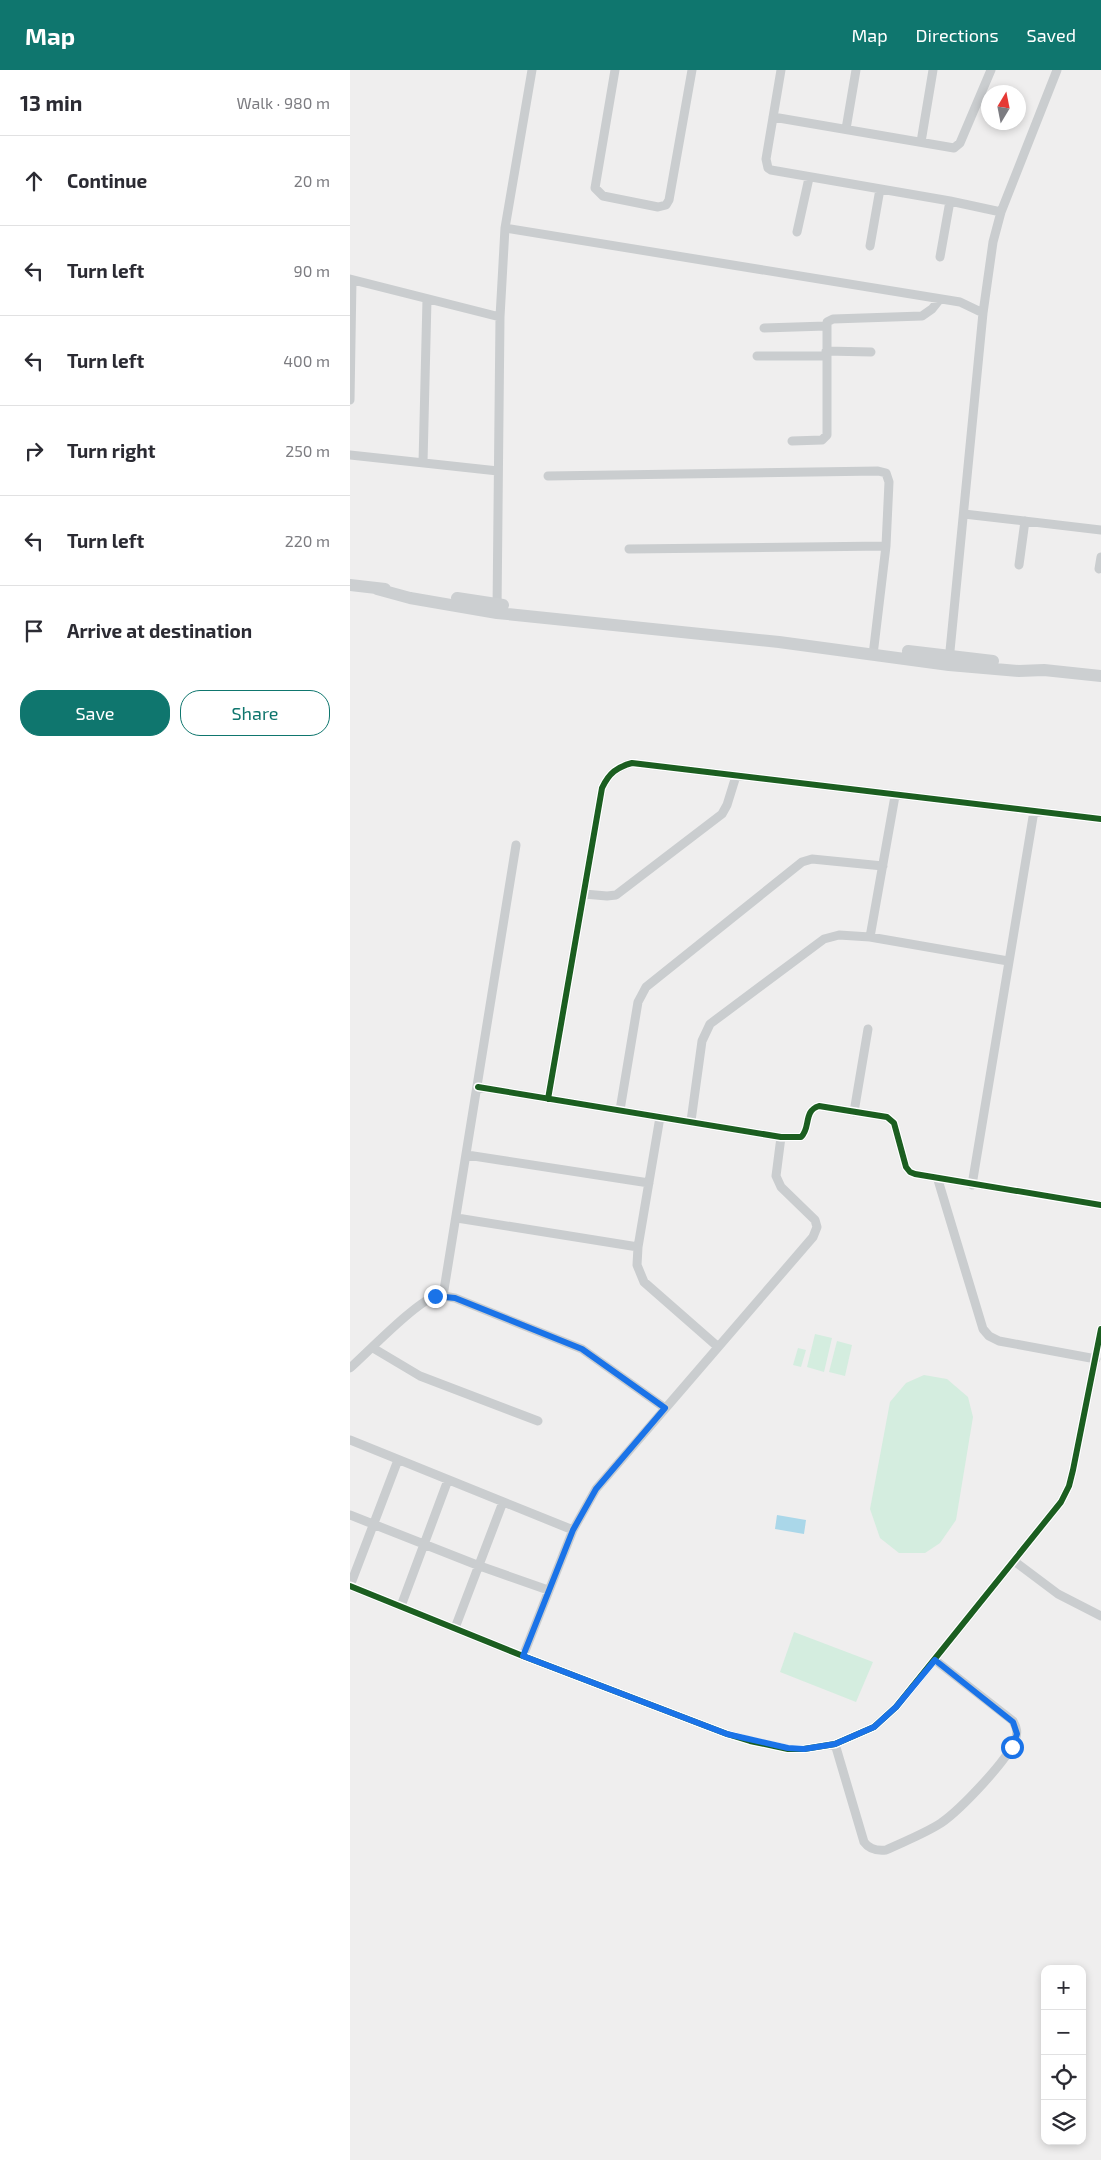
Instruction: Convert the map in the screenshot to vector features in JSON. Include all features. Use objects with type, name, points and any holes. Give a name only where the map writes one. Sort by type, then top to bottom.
[{"type":"main road","points":[[350,585],[376,589],[410,598],[779,642],[874,650],[1010,670],[1044,670],[1101,676]]},
{"type":"street","points":[[497,608],[500,317],[505,228],[532,70]]},
{"type":"street","points":[[615,70],[596,188],[603,196],[658,207],[664,206],[669,200],[692,70]]},
{"type":"street","points":[[781,70],[766,159],[768,168],[776,172],[950,201],[1001,212]]},
{"type":"street","points":[[846,129],[856,70]]},
{"type":"street","points":[[921,142],[933,70]]},
{"type":"street","points":[[773,117],[949,148],[959,145],[991,70]]},
{"type":"street","points":[[949,660],[983,313],[993,242],[1001,212],[1057,70]]},
{"type":"street","points":[[797,232],[809,178]]},
{"type":"street","points":[[870,246],[880,189]]},
{"type":"street","points":[[940,256],[950,201]]},
{"type":"street","points":[[505,228],[940,299],[965,304],[983,313]]},
{"type":"street","points":[[350,400],[351,279],[500,317]]},
{"type":"street","points":[[424,463],[427,299]]},
{"type":"street","points":[[792,441],[822,440],[827,435],[827,322],[832,319],[922,316],[932,309],[940,299]]},
{"type":"street","points":[[764,328],[826,326]]},
{"type":"street","points":[[757,356],[871,352]]},
{"type":"street","points":[[350,455],[498,471]]},
{"type":"street","points":[[548,476],[880,471],[886,473],[889,478],[886,546],[874,650]]},
{"type":"street","points":[[964,514],[1101,530]]},
{"type":"street","points":[[1019,565],[1025,521]]},
{"type":"street","points":[[628,549],[886,546]]},
{"type":"street","points":[[1099,569],[1101,557]]},
{"type":"street","points":[[548,1099],[602,788],[613,771],[621,766],[632,763],[895,796],[1101,819]]},
{"type":"street","points":[[584,894],[616,895],[722,814],[727,805],[736,776]]},
{"type":"street","points":[[870,938],[895,796]]},
{"type":"street","points":[[972,1185],[1034,811]]},
{"type":"street","points":[[443,1296],[516,845]]},
{"type":"street","points":[[620,1110],[638,1002],[646,987],[802,862],[812,859],[883,866]]},
{"type":"street","points":[[691,1122],[702,1041],[710,1024],[824,939],[839,935],[870,938],[1008,961]]},
{"type":"street","points":[[854,1112],[868,1029]]},
{"type":"street","points":[[478,1087],[782,1137],[796,1138],[805,1134],[809,1112],[812,1108],[818,1106],[887,1117],[892,1120],[906,1167],[910,1172],[938,1180],[1101,1205]]},
{"type":"street","points":[[660,1117],[638,1247],[637,1265],[644,1282],[717,1346]]},
{"type":"street","points":[[523,1656],[573,1530],[596,1489],[717,1346],[813,1237],[817,1227],[815,1220],[781,1187],[776,1176],[782,1137]]},
{"type":"street","points":[[467,1155],[649,1184]]},
{"type":"street","points":[[938,1180],[983,1329],[989,1336],[999,1341],[1096,1359]]},
{"type":"street","points":[[457,1218],[638,1247]]},
{"type":"street","points":[[350,1368],[420,1304],[435,1296],[443,1296],[455,1298],[582,1349],[665,1408]]},
{"type":"street","points":[[398,1460],[350,1586],[523,1656],[727,1734],[750,1741],[788,1748],[804,1749],[835,1744],[874,1727],[896,1707],[1060,1502],[1069,1486],[1101,1329]]},
{"type":"street","points":[[373,1348],[420,1376],[538,1421]]},
{"type":"street","points":[[350,1440],[573,1530]]},
{"type":"street","points":[[401,1606],[448,1480]]},
{"type":"street","points":[[455,1628],[477,1565],[503,1502]]},
{"type":"street","points":[[350,1515],[424,1545],[548,1590]]},
{"type":"street","points":[[1014,1561],[1058,1594],[1101,1616]]},
{"type":"street","points":[[835,1744],[864,1842],[867,1846],[880,1851],[886,1850],[943,1822],[978,1790],[1012,1747],[1017,1734],[1013,1722],[935,1660]]},
{"type":"green space","points":[[815,1334],[832,1338],[824,1372],[807,1367]]},
{"type":"green space","points":[[837,1341],[852,1345],[845,1376],[829,1372]]},
{"type":"green space","points":[[798,1348],[806,1350],[801,1367],[793,1365]]},
{"type":"green space","points":[[924,1375],[947,1379],[968,1397],[973,1417],[956,1520],[940,1543],[925,1553],[899,1553],[880,1538],[870,1509],[890,1402],[906,1383]]},
{"type":"green space","points":[[794,1632],[873,1662],[856,1702],[780,1672]]},
{"type":"water","points":[[777,1515],[806,1520],[804,1534],[775,1529]]},
{"type":"cycle path","points":[[548,1099],[602,788],[614,771],[622,766],[632,763],[1101,819]]},
{"type":"cycle path","points":[[478,1087],[781,1137],[801,1137],[806,1129],[811,1112],[819,1106],[887,1117],[894,1123],[906,1167],[910,1172],[1101,1205]]},
{"type":"cycle path","points":[[350,1586],[523,1656],[727,1734],[788,1749],[804,1749],[835,1744],[874,1727],[896,1707],[1061,1502],[1069,1486],[1073,1470],[1101,1329]]},
{"type":"route","points":[[435,1296],[455,1298],[582,1349],[665,1408],[596,1489],[573,1530],[523,1656],[727,1734],[750,1741],[804,1749],[835,1744],[874,1727],[896,1707],[935,1660],[1013,1722],[1017,1728],[1017,1734],[1012,1747]]}]
